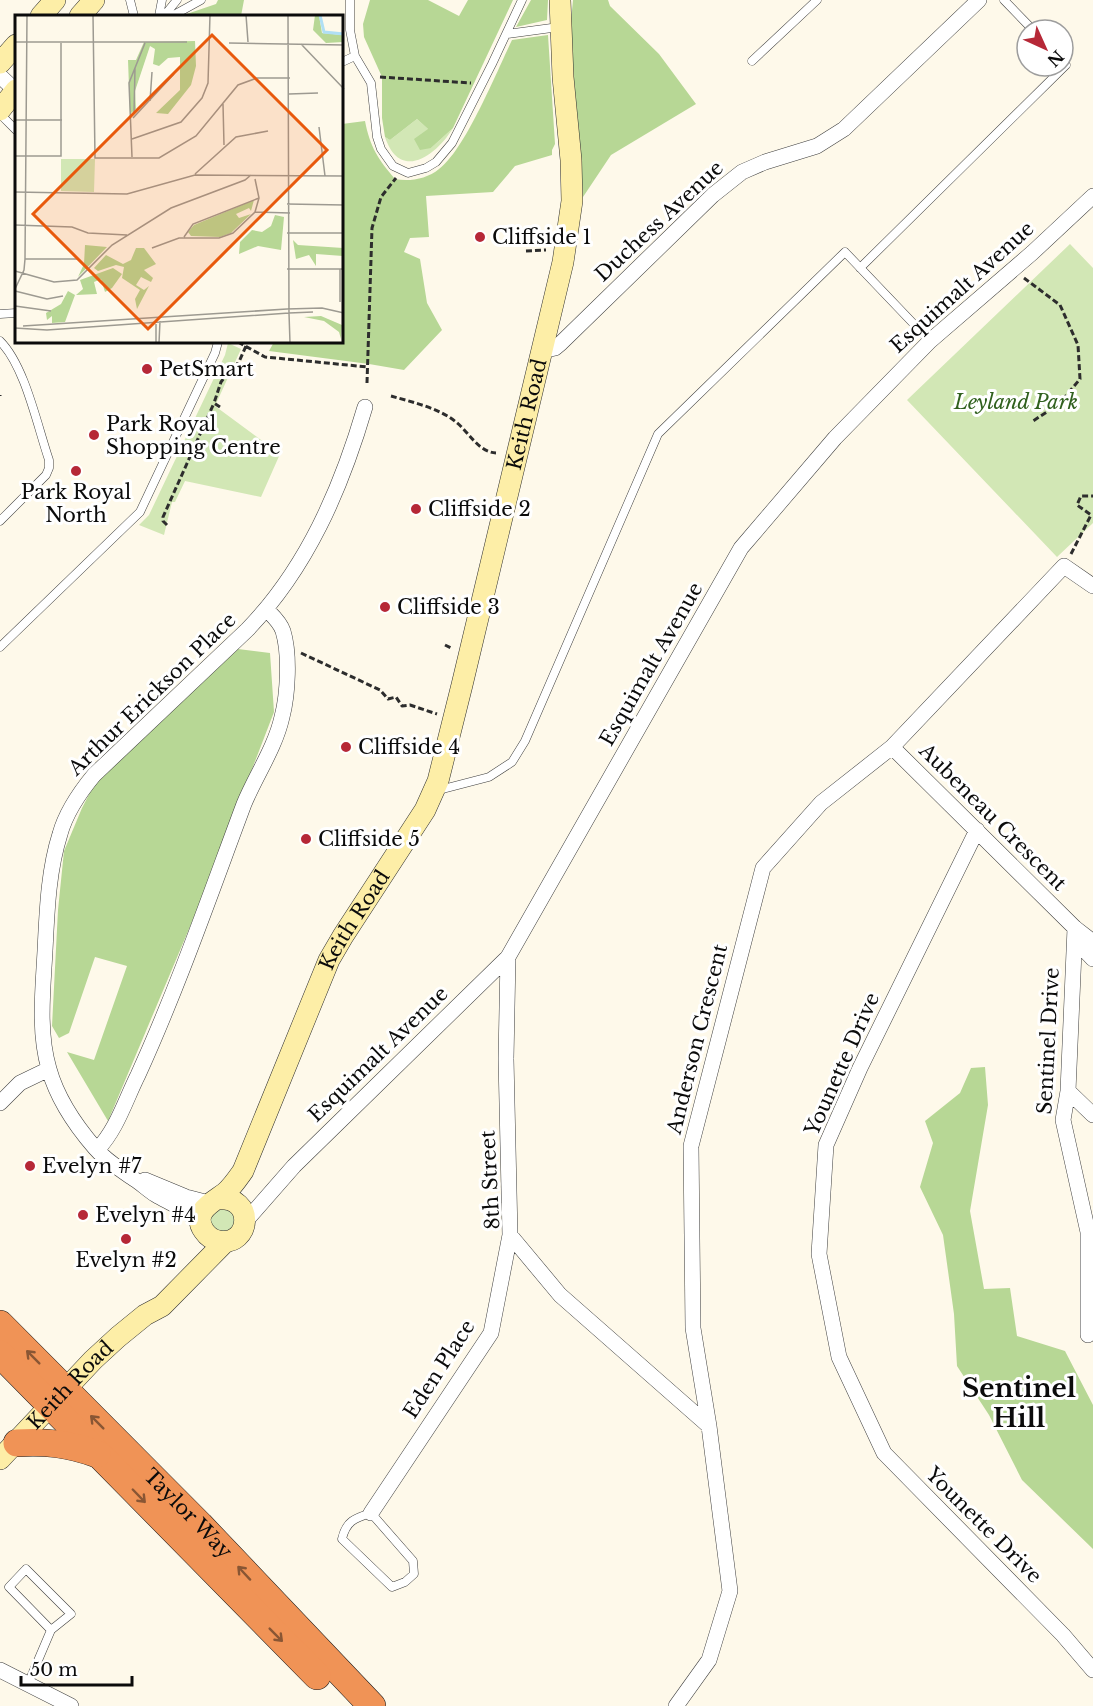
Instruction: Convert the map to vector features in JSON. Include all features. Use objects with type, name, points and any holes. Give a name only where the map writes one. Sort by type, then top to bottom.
[{"type":"highway","name":"Taylor Way","points":[[0,1324],[98,1454],[345,1706]]},
{"type":"highway","name":"Taylor Way","points":[[0,1354],[58,1398],[200,1525],[372,1706]]},
{"type":"highway","points":[[8,1451],[50,1442],[72,1445],[98,1454]]},
{"type":"street","points":[[42,15],[55,0]]},
{"type":"street","points":[[81,15],[94,0]]},
{"type":"street","name":"Keith Road","points":[[213,1201],[230,1188],[243,1171],[329,960],[425,810],[438,781],[563,262],[572,201],[560,0]]},
{"type":"street","name":"Duchess Avenue","points":[[542,351],[555,348],[561,343],[713,195],[742,172],[765,162],[817,146],[844,129],[979,0]]},
{"type":"street","points":[[0,63],[15,46]]},
{"type":"street","points":[[0,76],[15,90]]},
{"type":"street","points":[[0,112],[15,92]]},
{"type":"street","name":"Esquimalt Avenue","points":[[241,1211],[280,1180],[508,957],[741,548],[835,438],[930,341],[1093,196]]},
{"type":"street","name":"Arthur Erickson Place","points":[[203,1229],[188,1212],[144,1188],[97,1150],[75,1121],[49,1070],[42,1003],[53,861],[60,832],[81,791],[94,775],[210,667],[267,610],[313,539],[333,500],[351,454],[365,407]]},
{"type":"street","points":[[1064,566],[1093,586]]},
{"type":"street","name":"Anderson Crescent","points":[[676,1706],[709,1660],[730,1592],[709,1426],[693,1328],[691,1146],[763,868],[821,802],[892,747],[1064,566]]},
{"type":"street","points":[[97,1150],[107,1140],[121,1114],[148,1053],[217,880],[245,802],[277,733],[285,699],[286,646],[283,630],[267,610]]},
{"type":"street","name":"Aubeneau Crescent","points":[[892,747],[977,830],[1075,934],[1093,959]]},
{"type":"street","name":"Younette Drive","points":[[977,830],[860,1068],[826,1144],[819,1254],[839,1357],[884,1453],[1063,1635],[1093,1670]]},
{"type":"street","name":"Aubeneau Crescent","points":[[1075,934],[1093,942]]},
{"type":"street","name":"Sentinel Drive","points":[[1075,934],[1068,1091],[1063,1120],[1088,1232],[1088,1335]]},
{"type":"street","name":"8th Street","points":[[508,957],[506,1059],[510,1235],[560,1295],[709,1426]]},
{"type":"street","points":[[0,1102],[20,1083],[49,1070]]},
{"type":"street","points":[[1068,1091],[1093,1115]]},
{"type":"street","name":"Keith Road","points":[[241,1211],[243,1171]]},
{"type":"street","name":"Arthur Erickson Place","points":[[136,1180],[148,1181],[186,1197],[213,1201]]},
{"type":"street","points":[[229,1199],[241,1211],[238,1236],[225,1242],[217,1241],[203,1229],[202,1212],[213,1201],[229,1199]]},
{"type":"street","name":"Keith Road","points":[[145,1315],[154,1298],[196,1254],[203,1242],[203,1229]]},
{"type":"street","name":"Eden Place","points":[[371,1513],[491,1333],[510,1235]]},
{"type":"street","name":"Keith Road","points":[[8,1451],[118,1336],[145,1315],[162,1306],[225,1242]]},
{"type":"street","points":[[0,1670],[71,1706]]},
{"type":"lane","points":[[130,0],[134,15]]},
{"type":"lane","points":[[159,15],[162,0]]},
{"type":"lane","points":[[169,15],[177,0]]},
{"type":"lane","points":[[169,15],[189,0]]},
{"type":"lane","points":[[170,15],[201,0]]},
{"type":"lane","points":[[350,0],[350,30],[355,56],[371,83],[377,137],[381,149],[393,166],[399,171],[408,173],[426,168],[452,143],[522,0]]},
{"type":"lane","points":[[752,61],[816,0]]},
{"type":"lane","points":[[1004,0],[1021,18]]},
{"type":"lane","points":[[507,34],[560,27]]},
{"type":"lane","points":[[344,61],[355,56]]},
{"type":"lane","points":[[860,268],[1053,78]]},
{"type":"lane","points":[[0,112],[15,129]]},
{"type":"lane","points":[[433,792],[489,777],[512,762],[525,741],[658,434],[845,252],[930,341]]},
{"type":"lane","points":[[0,314],[15,313]]},
{"type":"lane","points":[[0,647],[140,512],[217,344]]},
{"type":"lane","points":[[0,521],[46,475],[49,468],[49,460],[21,374],[14,358],[1,345]]},
{"type":"lane","points":[[371,1513],[413,1561],[414,1574],[405,1582],[392,1587],[342,1539],[345,1527],[357,1517],[371,1513]]},
{"type":"lane","points":[[28,1684],[51,1630],[71,1614],[26,1569],[9,1587],[51,1630]]},
{"type":"path","points":[[380,77],[482,83]]},
{"type":"path","points":[[367,383],[372,228],[381,197],[399,171]]},
{"type":"path","points":[[526,251],[546,250]]},
{"type":"path","points":[[1012,270],[1060,305],[1078,345],[1080,379],[1059,404],[1033,421]]},
{"type":"path","points":[[242,344],[265,357],[368,368]]},
{"type":"path","points":[[167,525],[163,517],[214,403],[221,382],[235,363],[240,365],[246,346]]},
{"type":"path","points":[[391,396],[414,402],[448,416],[481,448],[496,453]]},
{"type":"path","points":[[214,403],[220,406]]},
{"type":"path","points":[[178,482],[184,484]]},
{"type":"path","points":[[1064,566],[1091,515],[1077,505],[1081,496],[1093,496]]},
{"type":"path","points":[[445,645],[453,649]]},
{"type":"path","points":[[286,646],[380,690],[388,699],[396,697],[402,706],[410,705],[437,714]]},
{"type":"green space","points":[[218,0],[244,0],[241,15],[184,15],[216,4]]},
{"type":"green space","points":[[370,0],[428,0],[459,16],[468,0],[513,0],[453,128],[431,148],[420,150],[414,139],[428,129],[417,119],[390,140],[385,137],[382,118],[382,77],[364,37],[363,24]]},
{"type":"green space","points":[[531,0],[548,0],[547,20],[516,27]]},
{"type":"green space","points":[[573,0],[608,0],[610,6],[659,54],[696,104],[611,155],[583,197],[570,31]]},
{"type":"green space","points":[[548,35],[555,144],[552,155],[515,166],[493,192],[426,196],[429,237],[410,238],[404,252],[420,259],[427,303],[442,330],[404,370],[269,351],[273,344],[344,344],[344,124],[365,121],[369,138],[376,152],[395,179],[412,180],[429,175],[449,159],[470,128],[512,40]]},
{"type":"green space","points":[[417,119],[428,129],[431,148],[453,128],[437,148],[428,155],[418,160],[400,159],[392,151],[385,137],[390,140]]},
{"type":"green space","name":"Leyland Park","points":[[1070,244],[1093,268],[1093,523],[1057,557],[907,400]]},
{"type":"green space","points":[[228,344],[241,349],[215,406],[280,454],[261,497],[185,481],[175,502],[172,502],[164,535],[139,525],[149,515],[225,355]]},
{"type":"green space","points":[[238,649],[270,653],[274,712],[205,891],[108,1121],[67,1052],[94,1060],[127,966],[95,957],[69,1033],[59,1038],[52,1026],[58,910],[64,851],[96,781]]},
{"type":"green space","points":[[985,1067],[988,1105],[970,1211],[984,1289],[1010,1288],[1017,1336],[1065,1351],[1093,1405],[1093,1549],[1022,1480],[989,1415],[957,1366],[954,1314],[943,1235],[920,1187],[933,1143],[925,1121],[960,1093],[971,1068]]},
{"type":"green space","points":[[224,1200],[241,1223],[217,1238],[204,1214]]},
{"type":"place","name":"Cliffside 1","points":[[480,237]]},
{"type":"place","name":"PetSmart","points":[[147,369]]},
{"type":"place","name":"Park Royal Shopping Centre","points":[[94,435]]},
{"type":"place","name":"Park Royal North","points":[[76,471]]},
{"type":"place","name":"Cliffside 2","points":[[416,509]]},
{"type":"place","name":"Cliffside 3","points":[[385,607]]},
{"type":"place","name":"Cliffside 4","points":[[346,747]]},
{"type":"place","name":"Cliffside 5","points":[[306,839]]},
{"type":"place","name":"Evelyn #7","points":[[30,1166]]},
{"type":"place","name":"Evelyn #4","points":[[83,1215]]},
{"type":"place","name":"Evelyn #2","points":[[126,1239]]},
{"type":"district","name":"Sentinel Hill","points":[[1019,1403]]}]
